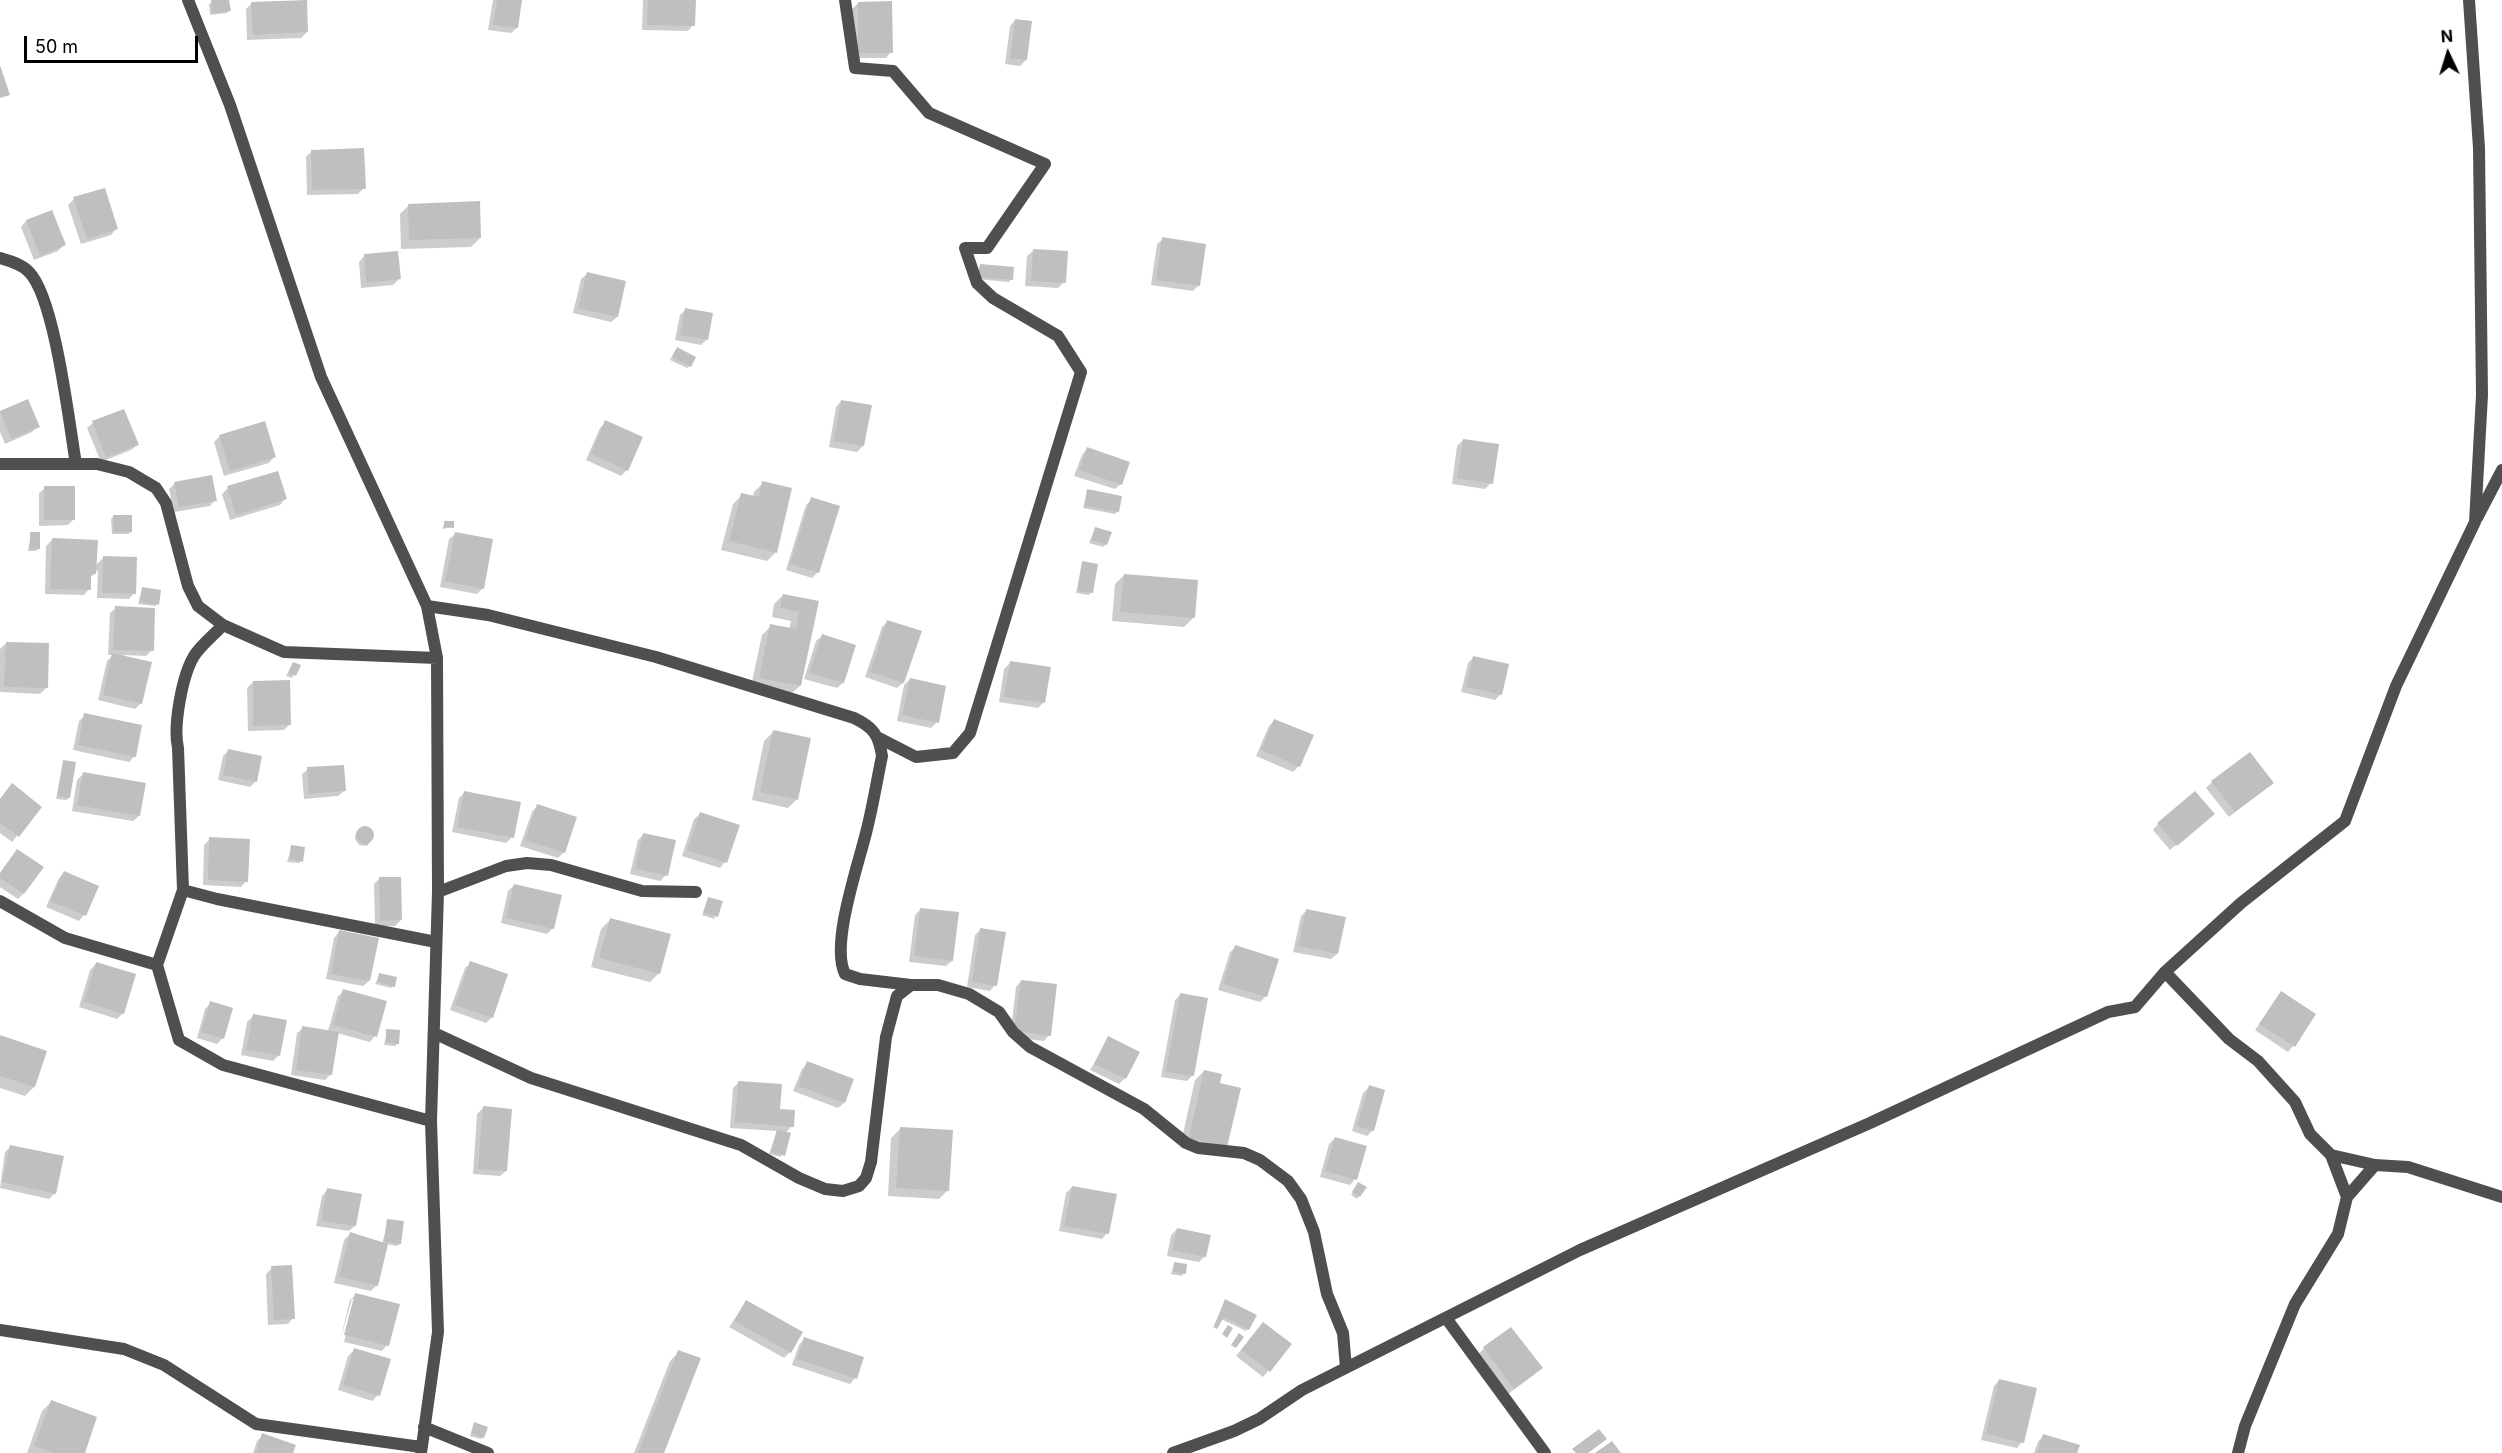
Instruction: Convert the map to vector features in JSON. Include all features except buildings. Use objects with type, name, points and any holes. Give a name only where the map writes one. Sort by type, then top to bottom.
[{"type":"street","points":[[0,1330],[124,1349],[164,1365],[256,1424],[421,1450],[438,1332],[431,1121],[438,892],[437,658],[427,606],[321,377],[230,105],[188,0]]},
{"type":"street","points":[[845,0],[855,68],[893,71],[929,113],[1045,164],[987,249],[965,248],[977,283],[993,298],[1058,336],[1081,372],[970,733],[952,753],[916,757],[879,738]]},
{"type":"street","points":[[2469,0],[2479,148],[2482,395],[2475,522]]},
{"type":"street","points":[[0,258],[14,262],[29,272],[45,299],[76,464]]},
{"type":"street","points":[[0,464],[97,464],[129,472],[156,488],[166,503],[188,586],[198,606],[224,625],[284,651],[437,658]]},
{"type":"street","points":[[1173,1453],[1251,1423],[1302,1390],[1580,1250],[1870,1123],[2108,1012],[2135,1007],[2165,972],[2241,903],[2345,820],[2396,686],[2502,470]]},
{"type":"street","points":[[427,606],[488,615],[656,657],[854,718],[871,726],[879,738],[882,756],[845,917],[840,964],[845,974],[860,979],[911,985],[938,985],[969,994],[999,1012],[1013,1032],[1030,1047],[1162,1120],[1174,1135],[1186,1143],[1198,1148],[1244,1153],[1260,1160],[1288,1181],[1301,1199],[1314,1232],[1327,1294],[1343,1333],[1346,1368]]},
{"type":"street","points":[[224,625],[195,655],[188,670],[175,733],[178,748],[183,890],[157,965],[179,1040],[223,1065],[431,1121]]},
{"type":"street","points":[[438,892],[506,866],[527,863],[551,865],[642,891],[696,892]]},
{"type":"street","points":[[183,890],[217,899],[436,942]]},
{"type":"street","points":[[0,901],[65,938],[157,965]]},
{"type":"street","points":[[2165,972],[2229,1039],[2266,1070],[2295,1102],[2310,1134],[2331,1155],[2347,1197]]},
{"type":"street","points":[[434,1033],[531,1078],[741,1145],[799,1178],[825,1189],[843,1191],[859,1186],[869,1170],[886,1037],[897,996],[911,985]]},
{"type":"street","points":[[2331,1155],[2374,1165],[2418,1170],[2502,1197]]},
{"type":"street","points":[[2238,1453],[2245,1426],[2295,1304],[2338,1234],[2347,1197],[2374,1165]]},
{"type":"street","points":[[1446,1318],[1545,1453]]},
{"type":"street","points":[[424,1427],[488,1453]]}]
